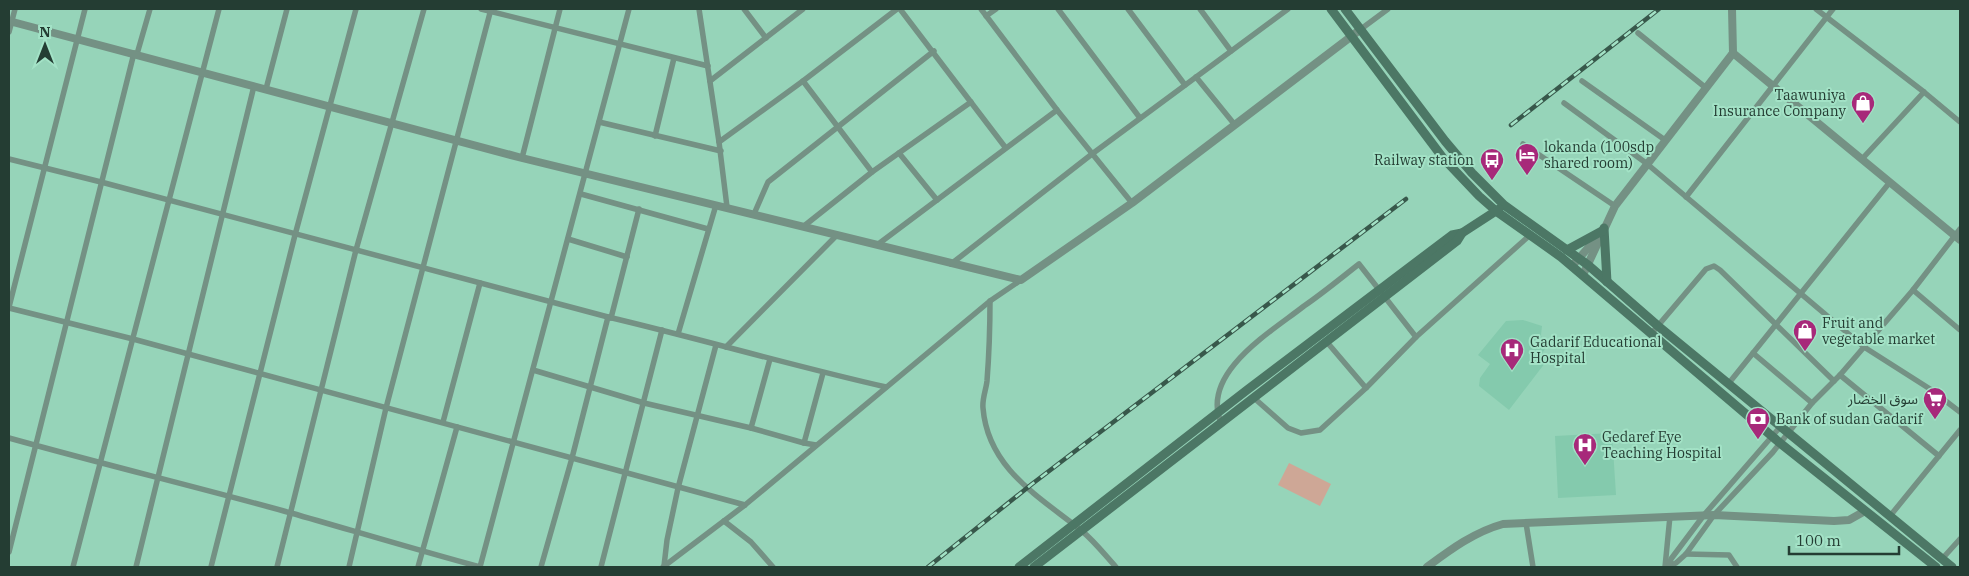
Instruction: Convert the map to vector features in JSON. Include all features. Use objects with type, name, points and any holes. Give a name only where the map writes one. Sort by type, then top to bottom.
[{"type":"main road","points":[[1332,9],[1436,148],[1466,184],[1496,211],[1572,266],[1780,444],[1936,567]]},
{"type":"main road","points":[[1345,9],[1445,141],[1472,174],[1504,205],[1588,265],[1658,326],[1952,567]]},
{"type":"main road","points":[[1436,148],[1445,141]]},
{"type":"main road","points":[[1034,567],[1326,342],[1452,235],[1462,233],[1504,205]]},
{"type":"main road","points":[[1567,250],[1602,231],[1607,282]]},
{"type":"main road","points":[[1019,567],[1217,413],[1383,293]]},
{"type":"street","points":[[9,32],[10,21],[15,9]]},
{"type":"street","points":[[85,9],[43,168],[9,308],[261,373],[745,505]]},
{"type":"street","points":[[9,552],[101,182],[150,9]]},
{"type":"street","points":[[74,567],[219,9]]},
{"type":"street","points":[[266,89],[287,9]]},
{"type":"street","points":[[211,567],[261,373],[294,234],[356,9]]},
{"type":"street","points":[[277,567],[356,250],[424,9]]},
{"type":"street","points":[[481,9],[708,66]]},
{"type":"street","points":[[522,158],[560,9]]},
{"type":"street","points":[[9,438],[291,513],[422,552],[480,567],[629,9]]},
{"type":"street","points":[[700,9],[720,142],[727,208]]},
{"type":"street","points":[[744,9],[766,38]]},
{"type":"street","points":[[710,81],[803,9]]},
{"type":"street","points":[[720,142],[898,9],[934,51],[1005,147]]},
{"type":"street","points":[[981,9],[1057,110],[1132,203]]},
{"type":"street","points":[[986,16],[996,9]]},
{"type":"street","points":[[1058,9],[1140,118]]},
{"type":"street","points":[[1128,9],[1185,85]]},
{"type":"street","points":[[1200,9],[1231,51]]},
{"type":"street","points":[[951,264],[1092,154],[1288,9]]},
{"type":"street","points":[[664,567],[745,505],[990,301],[1132,203],[1388,9]]},
{"type":"street","points":[[1582,275],[1615,206],[1733,53],[1732,9]]},
{"type":"street","points":[[1816,9],[1828,16],[1960,122]]},
{"type":"street","points":[[1686,197],[1833,9]]},
{"type":"street","points":[[348,567],[386,408],[491,10]]},
{"type":"street","points":[[10,21],[522,158],[1021,280]]},
{"type":"street","points":[[1638,33],[1706,88]]},
{"type":"street","points":[[754,214],[768,182],[934,51]]},
{"type":"street","points":[[1668,567],[1676,564],[1686,554],[1714,515],[1780,444],[1812,403],[1840,375],[1958,235],[1890,182],[1733,53]]},
{"type":"street","points":[[655,136],[674,58]]},
{"type":"street","points":[[1196,78],[1235,125]]},
{"type":"street","points":[[1582,80],[1665,140]]},
{"type":"street","points":[[803,81],[872,172]]},
{"type":"street","points":[[136,567],[224,215],[254,86]]},
{"type":"street","points":[[1862,159],[1924,92]]},
{"type":"street","points":[[804,226],[872,172],[971,102]]},
{"type":"street","points":[[1564,103],[1646,164],[1864,347],[1930,389],[1960,412]]},
{"type":"street","points":[[877,245],[1005,147],[1057,110]]},
{"type":"street","points":[[599,122],[721,151]]},
{"type":"street","points":[[1523,144],[1615,206]]},
{"type":"street","points":[[899,153],[937,200]]},
{"type":"street","points":[[9,159],[423,267],[609,318],[678,334],[823,373],[886,387]]},
{"type":"street","points":[[1729,383],[1890,182]]},
{"type":"street","points":[[581,194],[708,229]]},
{"type":"street","points":[[678,334],[716,204]]},
{"type":"street","points":[[540,567],[572,458],[639,209]]},
{"type":"street","points":[[1572,266],[1602,231]]},
{"type":"street","points":[[726,347],[837,235]]},
{"type":"street","points":[[1254,398],[1288,428],[1301,433],[1320,430],[1366,388],[1416,337],[1530,235]]},
{"type":"street","points":[[568,239],[627,257]]},
{"type":"street","points":[[1221,423],[1217,413],[1220,388],[1238,359],[1255,343],[1361,264],[1416,337]]},
{"type":"street","points":[[1651,334],[1706,269],[1714,266],[1777,324],[1834,381]]},
{"type":"street","points":[[444,422],[480,283]]},
{"type":"street","points":[[1913,290],[1960,330]]},
{"type":"street","points":[[990,301],[987,382],[983,408],[989,432],[996,449],[1007,468],[1027,489],[1082,531],[1116,567]]},
{"type":"street","points":[[601,567],[662,330]]},
{"type":"street","points":[[1326,342],[1366,388]]},
{"type":"street","points":[[664,567],[666,540],[678,488],[716,345]]},
{"type":"street","points":[[1753,353],[1812,403]]},
{"type":"street","points":[[751,428],[770,359]]},
{"type":"street","points":[[533,370],[644,403],[751,428],[804,444],[816,445]]},
{"type":"street","points":[[804,444],[823,373]]},
{"type":"street","points":[[1840,375],[1939,456]]},
{"type":"street","points":[[1668,567],[1671,559],[1704,515],[1781,426]]},
{"type":"street","points":[[418,567],[456,427]]},
{"type":"street","points":[[1890,516],[1959,434]]},
{"type":"street","points":[[1427,567],[1486,529],[1503,524],[1704,515],[1849,520],[1865,511]]},
{"type":"street","points":[[1668,567],[1670,516]]},
{"type":"street","points":[[724,521],[751,542],[773,567]]},
{"type":"street","points":[[1526,523],[1533,567]]},
{"type":"street","points":[[1942,559],[1960,539]]},
{"type":"street","points":[[1686,554],[1729,555],[1737,567]]},
{"type":"shaded area","name":"Gadarif Educational Hospital","points":[[1523,320],[1542,326],[1541,335],[1545,349],[1543,352],[1545,363],[1509,410],[1479,386],[1480,378],[1490,364],[1478,355],[1506,321]]},
{"type":"shaded area","name":"Gedaref Eye Teaching Hospital","points":[[1612,433],[1616,495],[1558,498],[1555,436]]},
{"type":"shaded area","points":[[1289,463],[1331,484],[1320,506],[1278,485]]},
{"type":"railway","points":[[1511,125],[1659,9]]},
{"type":"railway","points":[[928,567],[1032,484],[1406,199]]},
{"type":"place","name":"Taawuniya Insurance Company","points":[[1863,124]]},
{"type":"place","name":"lokanda (100sdp shared room)","points":[[1527,176]]},
{"type":"place","name":"Railway station","points":[[1492,181]]},
{"type":"place","name":"Fruit and vegetable market","points":[[1805,352]]},
{"type":"place","name":"Gadarif Educational Hospital","points":[[1512,371]]},
{"type":"place","name":"سوق الخضار","points":[[1935,420]]},
{"type":"place","name":"Bank of sudan Gadarif","points":[[1758,440]]},
{"type":"place","name":"Gedaref Eye Teaching Hospital","points":[[1585,466]]}]
